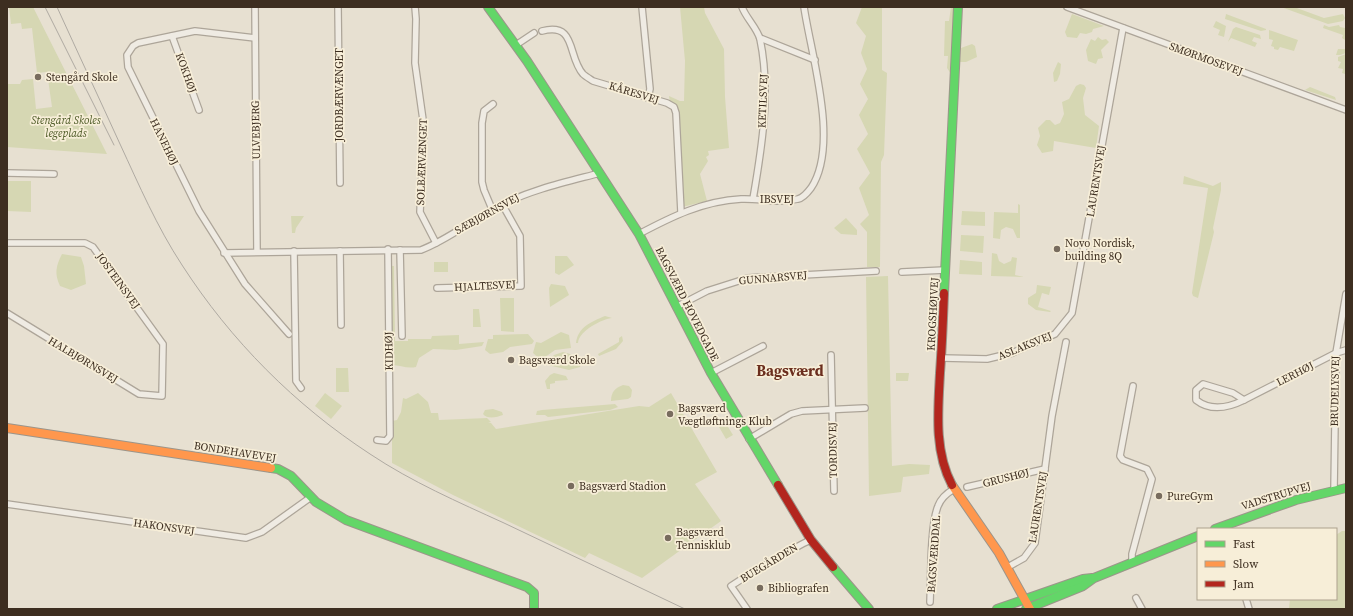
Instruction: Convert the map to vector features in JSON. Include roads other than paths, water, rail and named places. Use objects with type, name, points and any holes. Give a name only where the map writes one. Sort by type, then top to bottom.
[{"type":"street","name":"ULVEBJERG","points":[[255,7],[257,252]]},
{"type":"street","name":"JORDBÆRVÆNGET","points":[[338,7],[340,183]]},
{"type":"street","name":"SOLBÆRVÆNGET","points":[[415,7],[415,63],[424,127],[420,212],[436,243]]},
{"type":"street","name":"BAGSVÆRD HOVEDGADE","points":[[488,7],[516,45],[638,234],[711,373],[749,439],[811,540],[869,609]]},
{"type":"street","points":[[642,7],[648,67],[648,98]]},
{"type":"street","name":"KETILSVEJ","points":[[742,7],[760,38],[765,72],[761,147],[753,199]]},
{"type":"street","name":"IBSVEJ","points":[[638,234],[681,212],[730,200],[753,199],[782,201],[800,199],[809,191],[820,170],[824,120],[804,7]]},
{"type":"street","name":"KROGSHØJVEJ","points":[[958,7],[939,443],[946,472],[954,489],[1008,567],[1025,598]]},
{"type":"street","name":"SMØRMOSEVEJ","points":[[1067,7],[1346,110]]},
{"type":"street","name":"KÅRESVEJ","points":[[542,31],[552,28],[561,31],[569,40],[583,74],[593,81],[666,103],[674,107],[676,113],[681,212]]},
{"type":"street","name":"LAURENTSVEJ","points":[[1059,330],[1072,312],[1075,303],[1123,28]]},
{"type":"street","name":"HANEHØJ","points":[[255,38],[205,31],[138,43],[133,46],[127,55],[128,67],[186,188],[224,253],[245,284],[289,334]]},
{"type":"street","points":[[516,45],[534,33]]},
{"type":"street","name":"KOKHØJ","points":[[172,36],[199,110]]},
{"type":"street","points":[[760,38],[814,60]]},
{"type":"street","points":[[492,209],[486,197],[482,182],[482,123],[484,111],[493,104]]},
{"type":"street","points":[[7,173],[54,174]]},
{"type":"street","name":"SÆBJØRNSVEJ","points":[[224,253],[340,250],[421,250],[436,243],[502,204],[542,188],[600,173]]},
{"type":"street","name":"HJALTESVEJ","points":[[437,288],[521,286],[520,236],[502,204]]},
{"type":"street","name":"JOSTEINSVEJ","points":[[7,243],[85,243],[93,247],[163,344],[162,396]]},
{"type":"street","points":[[340,250],[341,325]]},
{"type":"street","name":"KIDHØJ","points":[[377,440],[386,441],[390,436],[388,250]]},
{"type":"street","points":[[400,250],[402,336]]},
{"type":"street","points":[[294,252],[296,381],[301,388]]},
{"type":"street","points":[[902,272],[946,270]]},
{"type":"street","name":"GUNNARSVEJ","points":[[676,307],[707,291],[748,278],[876,271]]},
{"type":"street","name":"BRUDELYSVEJ","points":[[1334,490],[1336,353],[1346,294]]},
{"type":"street","name":"HALBJØRNSVEJ","points":[[7,313],[139,394],[162,396]]},
{"type":"street","name":"ASLAKSVEJ","points":[[942,358],[973,360],[998,358],[1043,340],[1059,330]]},
{"type":"street","name":"LAURENTSVEJ","points":[[1008,567],[1024,558],[1035,543],[1052,416],[1066,342]]},
{"type":"street","points":[[711,373],[763,346]]},
{"type":"street","name":"LERHØJ","points":[[1244,400],[1232,393],[1203,384],[1196,390],[1196,400],[1202,405],[1223,408],[1244,400],[1336,353],[1346,350]]},
{"type":"street","name":"TORDISVEJ","points":[[831,355],[834,491]]},
{"type":"street","points":[[1132,563],[1132,554],[1152,479],[1147,469],[1123,460],[1120,456],[1133,386]]},
{"type":"street","name":"TORDISVEJ","points":[[749,439],[791,414],[802,411],[865,408]]},
{"type":"street","name":"BONDEHAVEVEJ","points":[[7,428],[278,469],[291,476],[311,497],[331,512],[346,520],[522,584],[534,594],[534,609]]},
{"type":"street","name":"GRUSHØJ","points":[[967,487],[1045,469]]},
{"type":"street","name":"VADSTRUPVEJ","points":[[1217,528],[1247,515],[1334,490],[1346,488]]},
{"type":"street","name":"BAGSVÆRDDAL","points":[[930,602],[935,515],[942,499],[954,489]]},
{"type":"street","name":"HAKONSVEJ","points":[[7,504],[242,538],[254,536],[262,532],[311,497]]},
{"type":"street","points":[[1025,598],[1028,609],[1083,586],[1094,578],[1197,536]]},
{"type":"street","name":"BUEGÅRDEN","points":[[747,609],[731,586],[769,561],[811,540]]},
{"type":"street","points":[[997,609],[1083,579],[1094,578]]},
{"type":"street","points":[[1136,598],[1142,609]]},
{"type":"tram line","points":[[45,7],[114,145]]},
{"type":"tram line","points":[[57,7],[141,190],[173,251],[201,293],[222,320],[266,370],[290,393],[342,435],[402,474],[685,609]]},
{"type":"place","name":"Stengård Skole","points":[[38,77]]},
{"type":"place","name":"Novo Nordisk, building 8Q","points":[[1057,249]]},
{"type":"place","name":"Bagsværd Skole","points":[[511,360]]},
{"type":"place","name":"Bagsværd Vægtløftnings Klub","points":[[670,414]]},
{"type":"place","name":"Bagsværd Stadion","points":[[571,486]]},
{"type":"place","name":"PureGym","points":[[1159,496]]},
{"type":"place","name":"Bagsværd Tennisklub","points":[[668,538]]},
{"type":"place","name":"Bibliografen","points":[[760,588]]},
{"type":"district","name":"Bagsværd","points":[[790,370]]},
{"type":"park label","name":"Stengård Skoles legeplads","points":[[66,126]]}]
